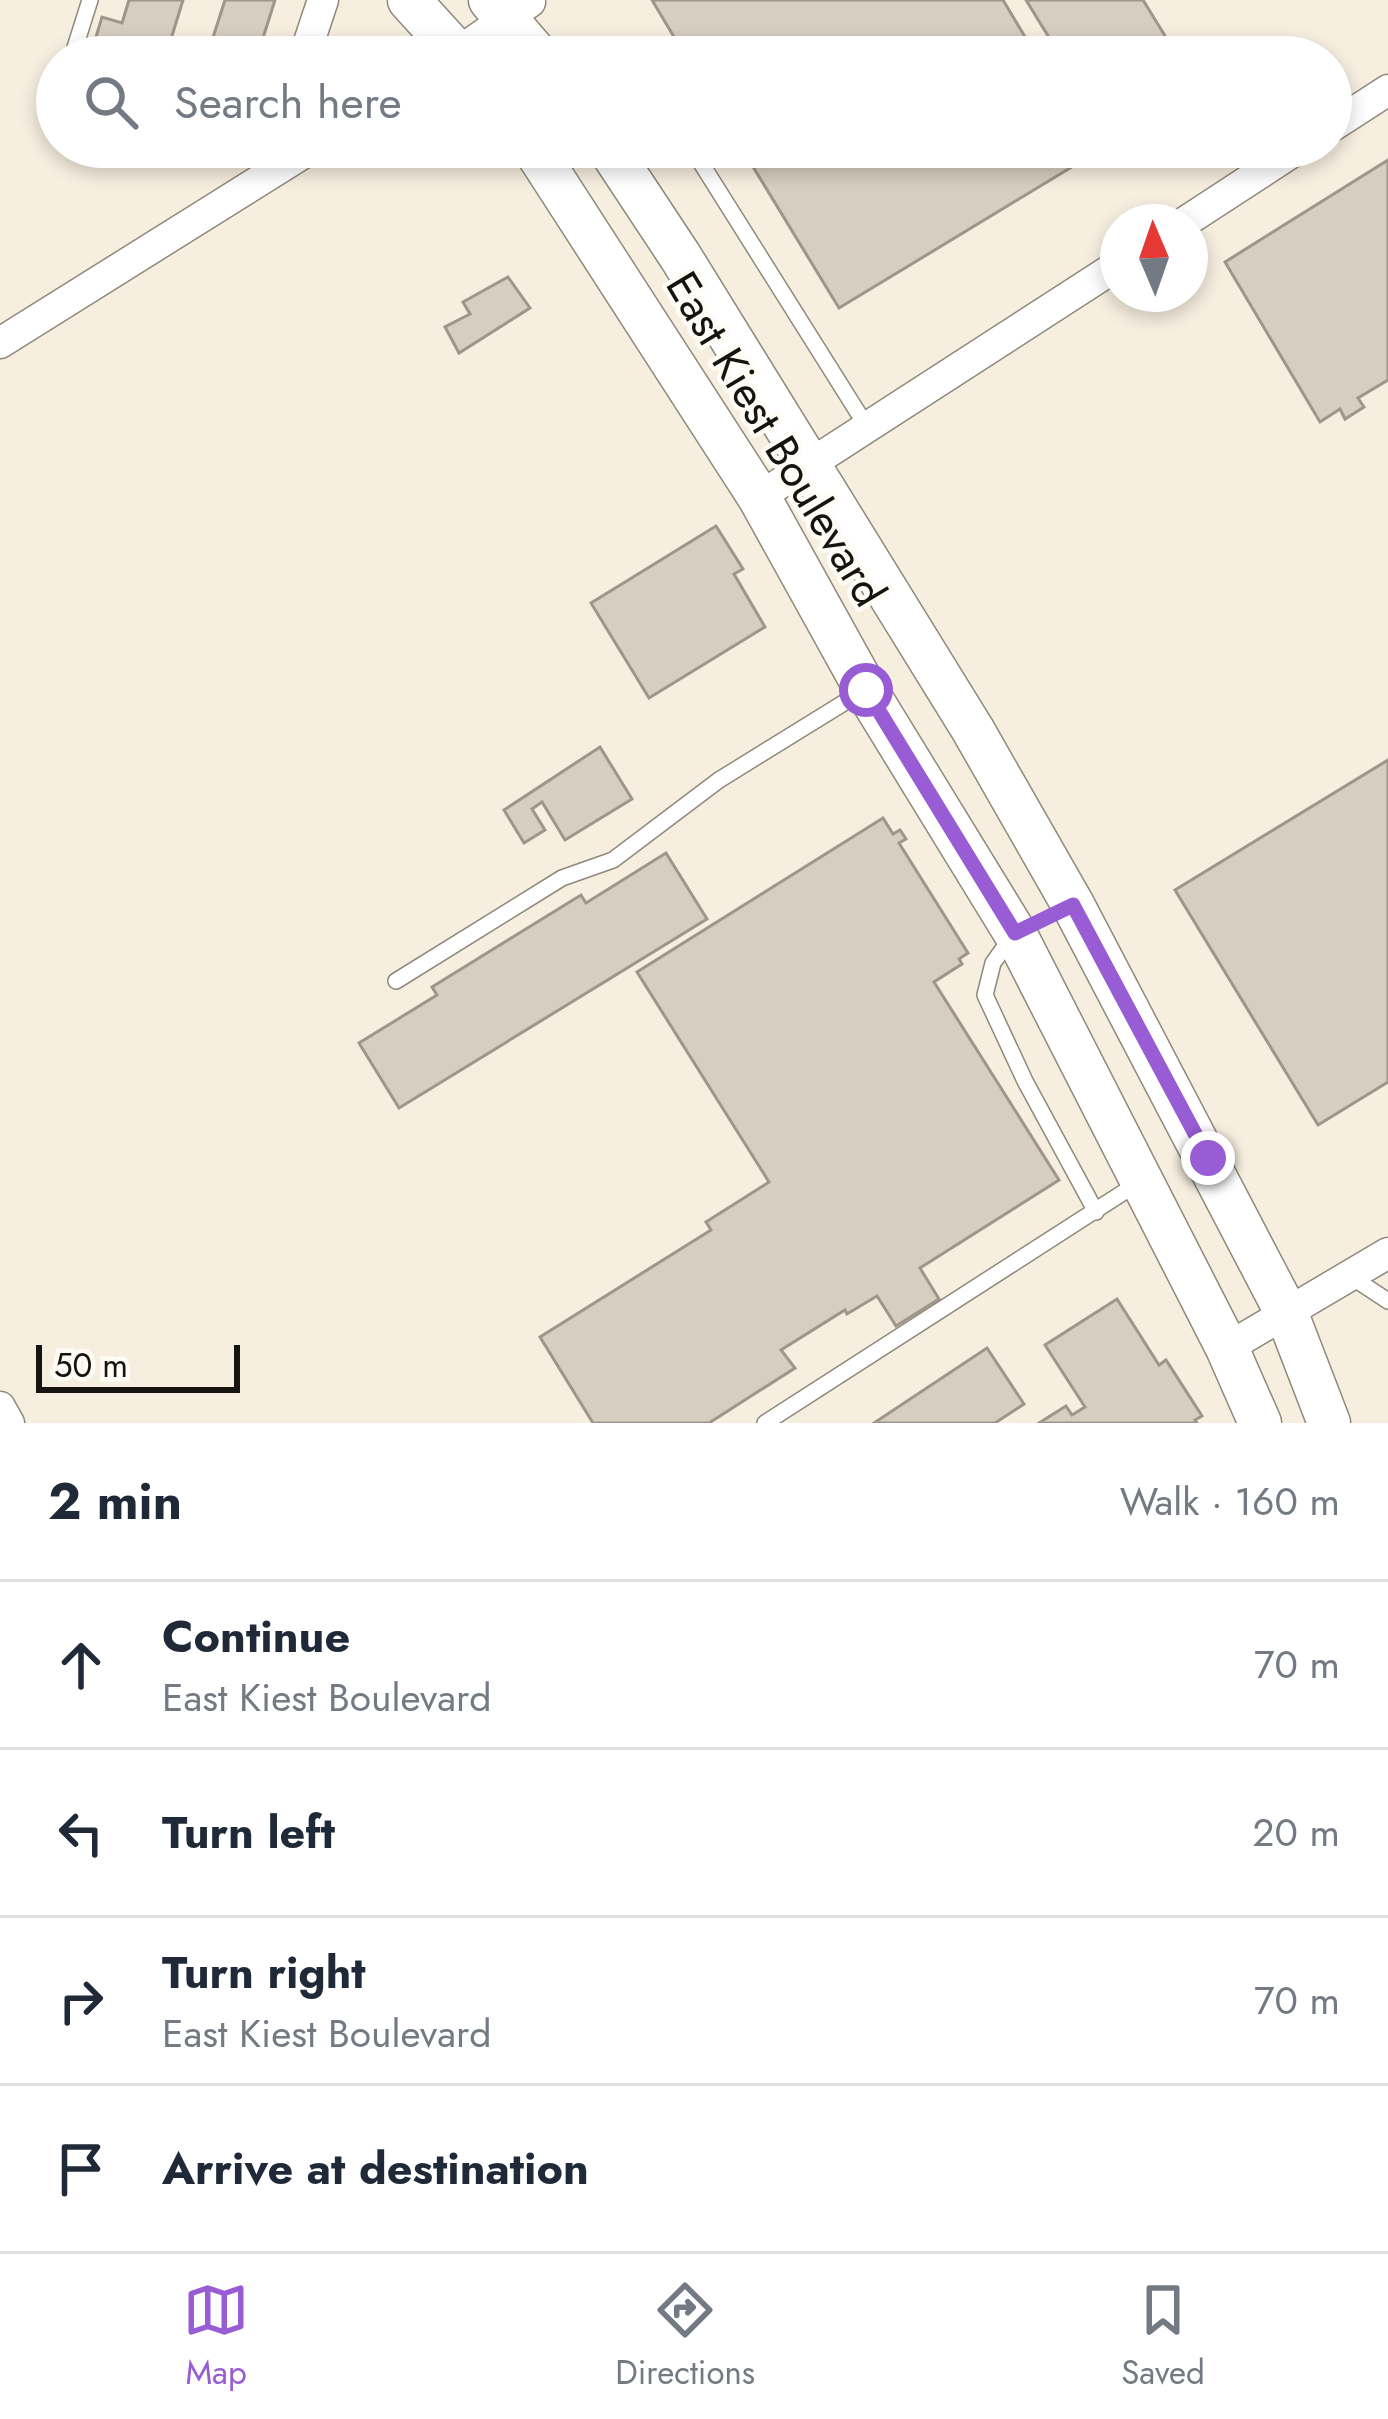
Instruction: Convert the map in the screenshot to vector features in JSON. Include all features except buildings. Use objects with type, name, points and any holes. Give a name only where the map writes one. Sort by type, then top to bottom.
[{"type":"main road","points":[[410,0],[440,36]]},
{"type":"main road","points":[[509,7],[526,36]]},
{"type":"main road","name":"East Kiest Boulevard","points":[[547,168],[759,497],[866,690],[1015,933],[1227,1348],[1260,1423]]},
{"type":"main road","name":"East Kiest Boulevard","points":[[621,168],[973,730],[1073,905],[1286,1314],[1329,1423]]},
{"type":"main road","points":[[1015,933],[1073,905]]},
{"type":"street","points":[[311,36],[323,0]]},
{"type":"street","points":[[478,36],[509,7]]},
{"type":"street","points":[[1352,113],[1388,90]]},
{"type":"street","points":[[0,343],[261,168]]},
{"type":"street","points":[[1208,206],[1268,168]]},
{"type":"street","points":[[759,497],[1100,277]]},
{"type":"street","points":[[1227,1348],[1388,1253]]},
{"type":"street","points":[[0,1407],[10,1423]]},
{"type":"lane","points":[[79,36],[90,0]]},
{"type":"lane","points":[[704,168],[868,427]]},
{"type":"lane","points":[[396,981],[562,878],[613,860],[719,780],[866,690]]},
{"type":"lane","points":[[1015,933],[993,963],[985,995],[1096,1212]]},
{"type":"lane","points":[[764,1423],[1140,1182]]},
{"type":"lane","points":[[1350,1276],[1388,1301]]},
{"type":"route","points":[[866,690],[1015,933],[1073,905],[1208,1158]]}]
